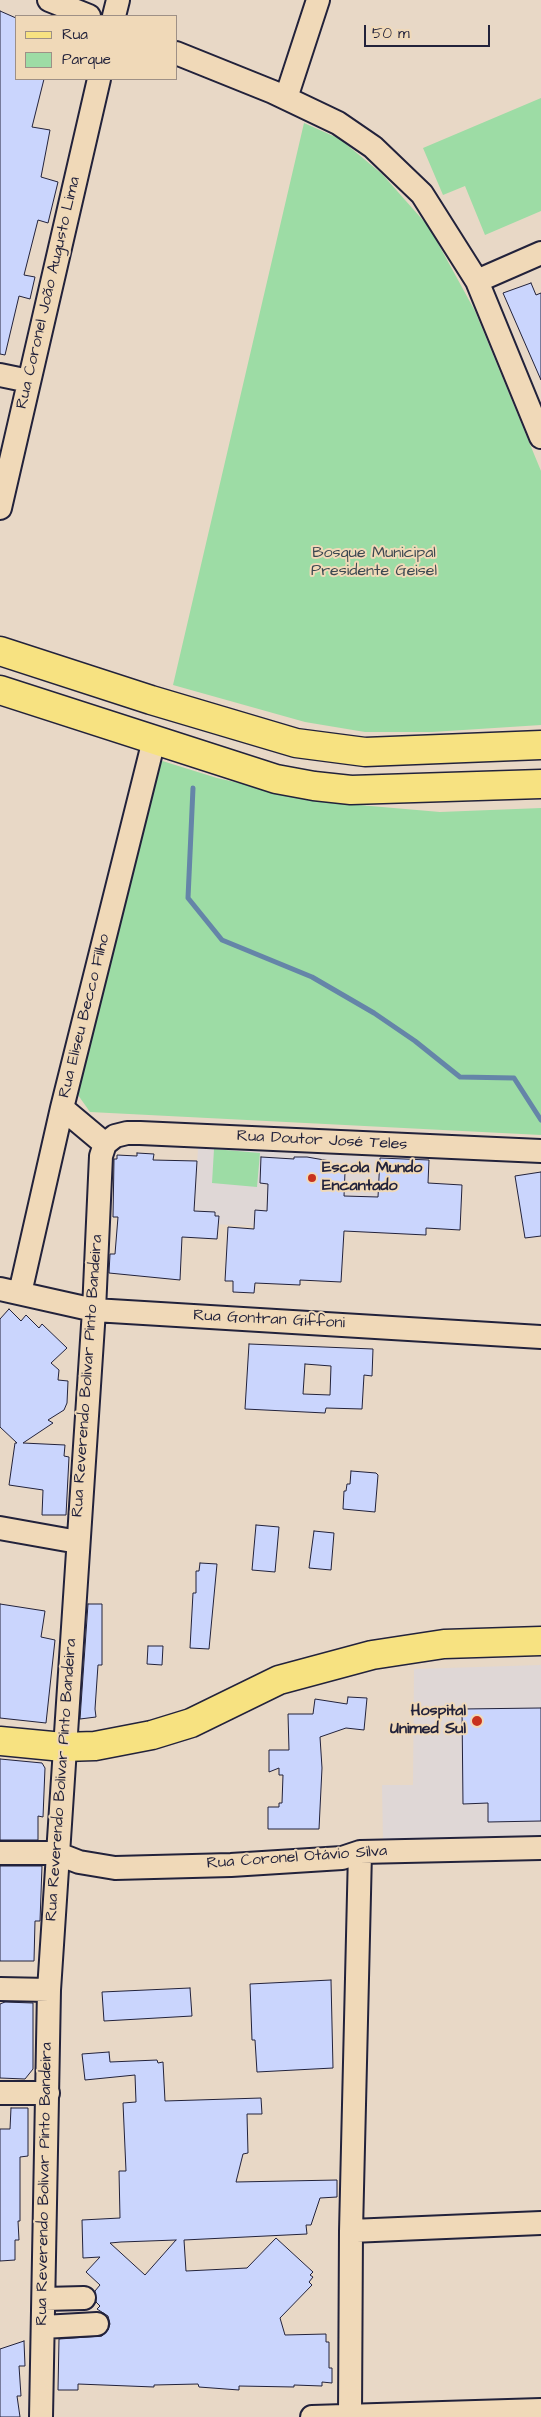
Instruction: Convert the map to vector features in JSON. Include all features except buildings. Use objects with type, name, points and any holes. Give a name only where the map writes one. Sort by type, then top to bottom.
[{"type":"main road","points":[[0,651],[151,700],[296,743],[355,750],[416,751],[541,745]]},
{"type":"main road","points":[[58,708],[68,673]]},
{"type":"main road","points":[[0,690],[276,779],[314,786],[351,790],[541,784]]},
{"type":"main road","points":[[146,737],[151,700]]},
{"type":"main road","points":[[0,1741],[63,1747],[95,1746],[152,1736],[191,1723],[280,1680],[372,1655],[444,1644],[541,1641]]},
{"type":"street","points":[[49,0],[86,15]]},
{"type":"street","points":[[114,15],[118,0]]},
{"type":"street","points":[[286,98],[318,0]]},
{"type":"street","points":[[178,54],[286,98],[338,123],[373,147],[422,194],[477,281],[541,438]]},
{"type":"street","name":"Rua Coronel João Augusto Lima","points":[[0,508],[99,80]]},
{"type":"street","points":[[477,281],[541,253]]},
{"type":"street","points":[[0,375],[29,381]]},
{"type":"street","name":"Rua Eliseu Becco Filho","points":[[10,1291],[62,1108],[146,737]]},
{"type":"street","points":[[62,1108],[105,1144]]},
{"type":"street","name":"Rua Doutor José Teles","points":[[105,1144],[115,1136],[127,1133],[140,1133],[541,1151]]},
{"type":"street","name":"Rua Reverendo Bolivar Pinto Bandeira","points":[[41,2417],[48,2093],[48,1990],[94,1310],[101,1156],[105,1144]]},
{"type":"street","name":"Rua Gontran Giffoni","points":[[10,1291],[94,1310],[541,1337]]},
{"type":"street","points":[[0,1528],[78,1542]]},
{"type":"street","name":"Rua Coronel Otávio Silva","points":[[56,1853],[79,1862],[115,1868],[231,1865],[342,1858],[360,1852],[541,1848]]},
{"type":"street","points":[[350,2416],[351,2231],[360,1852]]},
{"type":"street","points":[[0,1853],[56,1853]]},
{"type":"street","points":[[0,1990],[48,1990]]},
{"type":"street","points":[[0,2093],[48,2093]]},
{"type":"street","points":[[351,2231],[541,2223]]},
{"type":"street","points":[[44,2299],[84,2298]]},
{"type":"street","points":[[43,2327],[97,2324]]},
{"type":"street","points":[[312,2417],[541,2410]]},
{"type":"shaded area","name":"Escola Mundo Encantado","points":[[198,1148],[429,1160],[426,1235],[194,1223]]},
{"type":"shaded area","name":"Hospital Unimed Sul","points":[[541,1665],[541,1836],[383,1842],[382,1785],[413,1785],[414,1669]]},
{"type":"green space","points":[[541,98],[541,211],[485,235],[465,186],[443,195],[423,148]]},
{"type":"green space","name":"Bosque Municipal Presidente Geisel","points":[[304,123],[340,139],[382,174],[429,227],[475,311],[541,471],[541,725],[432,732],[365,732],[305,722],[173,685]]},
{"type":"green space","points":[[156,759],[217,778],[324,802],[440,812],[541,808],[541,1135],[90,1112],[78,1095]]},
{"type":"green space","points":[[214,1149],[260,1153],[257,1187],[212,1183]]},
{"type":"waterway","points":[[193,788],[188,898],[222,940],[312,977],[374,1013],[415,1041],[460,1077],[514,1078],[541,1120]]},
{"type":"place","name":"Escola Mundo Encantado","points":[[312,1178]]},
{"type":"place","name":"Hospital Unimed Sul","points":[[477,1721]]}]
